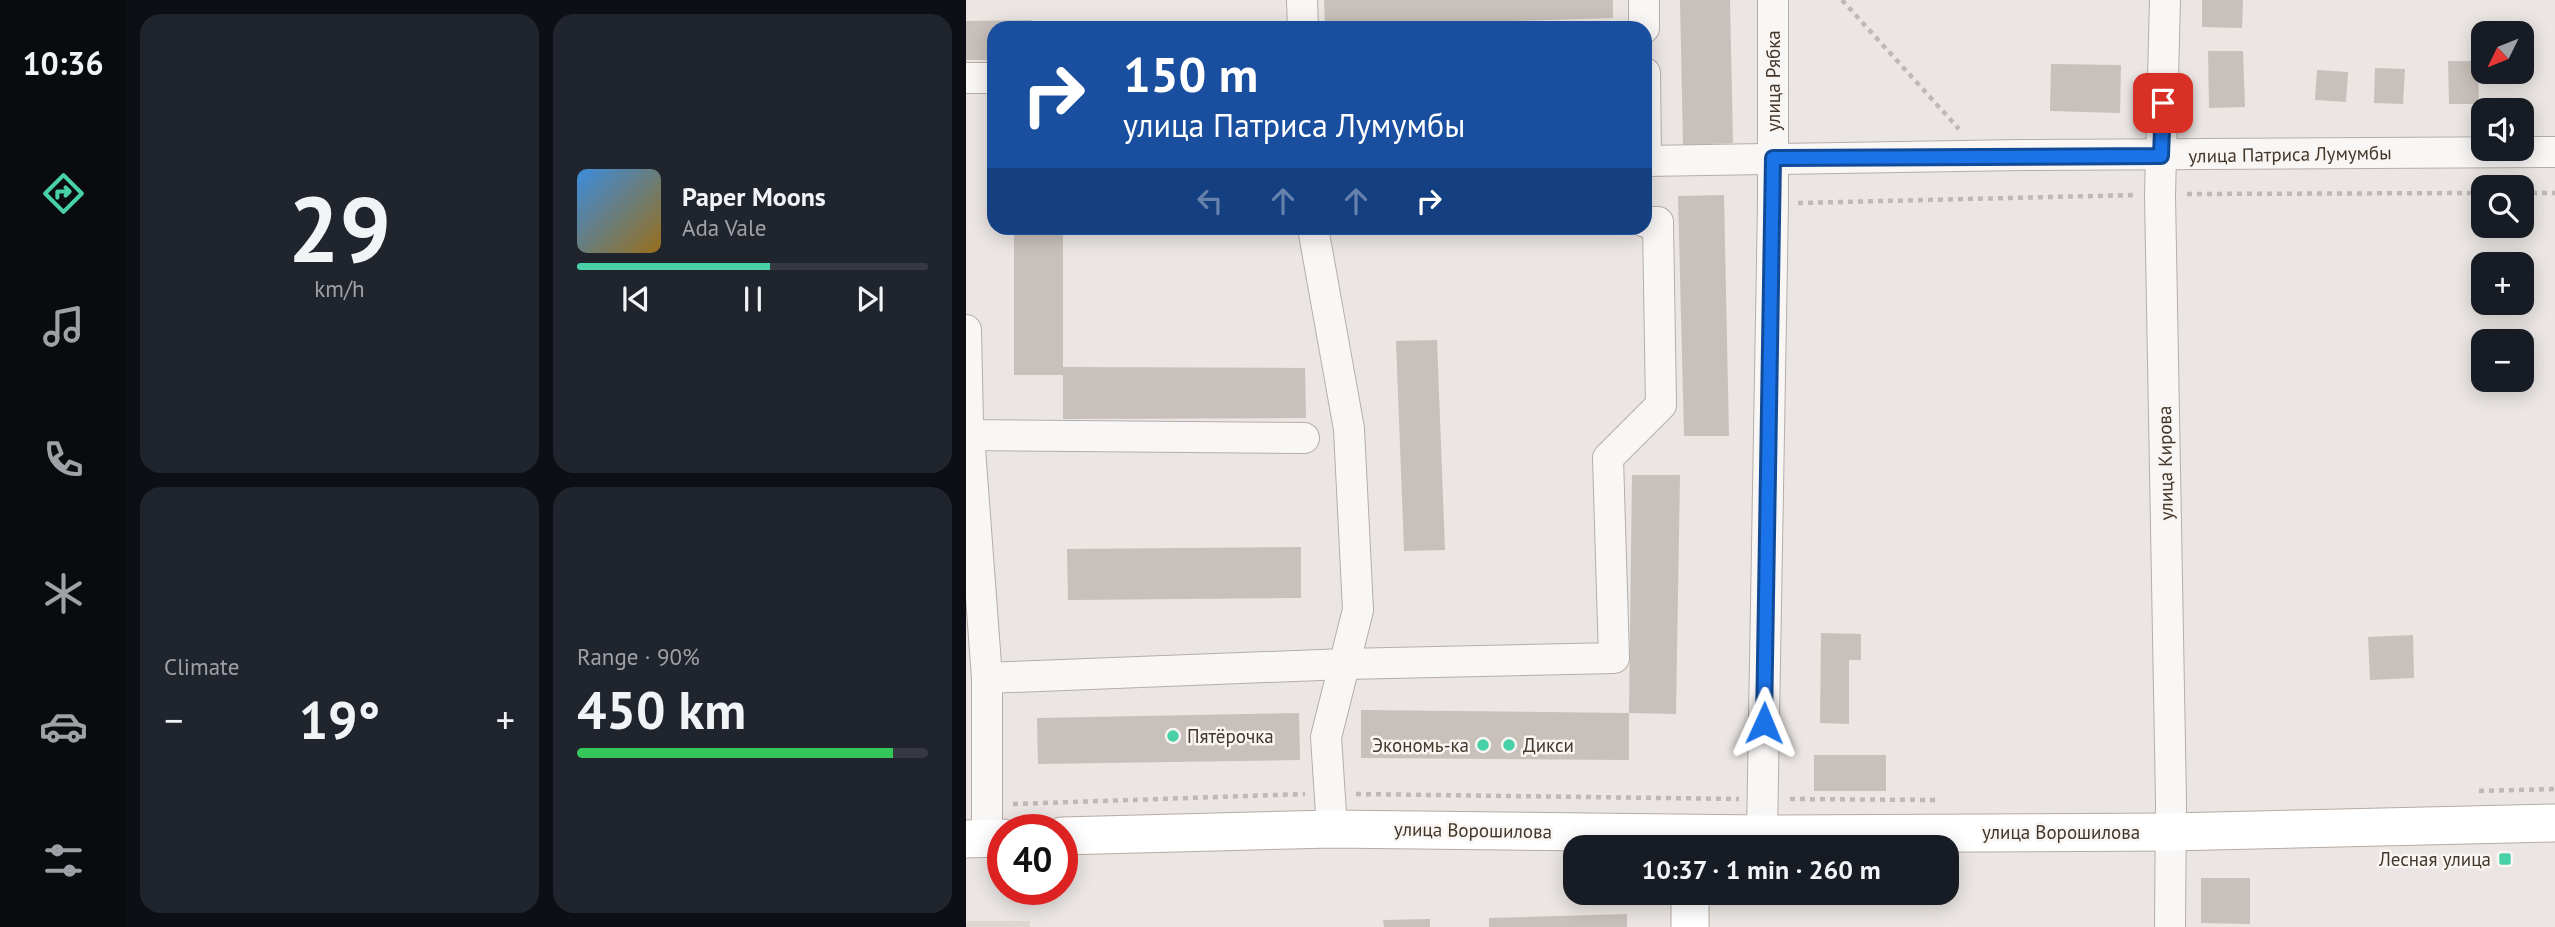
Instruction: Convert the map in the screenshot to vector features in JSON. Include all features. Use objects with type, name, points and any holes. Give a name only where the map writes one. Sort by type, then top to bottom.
[{"type":"main road","name":"улица Ворошилова","points":[[1750,835],[2171,832],[2555,822]]},
{"type":"main road","name":"улица Ворошилова","points":[[1078,836],[1332,829],[1563,836]]},
{"type":"main road","points":[[1690,905],[1690,927]]},
{"type":"street","points":[[1302,0],[1303,21]]},
{"type":"street","points":[[1644,0],[1644,21]]},
{"type":"street","name":"улица Рябка","points":[[1762,834],[1773,203],[1773,0]]},
{"type":"street","name":"улица Кирова","points":[[2165,0],[2160,194],[2171,832],[2170,927]]},
{"type":"street","points":[[966,102],[966,78],[987,78]]},
{"type":"street","name":"улица Патриса Лумумбы","points":[[1652,161],[2555,152]]},
{"type":"street","points":[[987,678],[1345,664],[1614,658],[1608,458],[1661,405],[1658,222],[1652,222]]},
{"type":"street","points":[[1314,235],[1349,429],[1358,610],[1326,737],[1332,829]]},
{"type":"street","points":[[966,330],[975,638],[987,678],[985,838]]},
{"type":"street","points":[[968,428],[1304,438]]},
{"type":"path","points":[[1842,0],[1962,133],[1949,133]]},
{"type":"path","points":[[2534,193],[2555,192]]},
{"type":"path","points":[[1773,203],[2160,194],[2471,193]]},
{"type":"shaded area","points":[[966,921],[1030,921],[1030,927],[966,927]]},
{"type":"building","points":[[1324,0],[1613,0],[1613,18],[1325,21]]},
{"type":"building","points":[[1680,0],[1730,0],[1733,143],[1683,145]]},
{"type":"building","points":[[2202,0],[2243,0],[2242,28],[2202,27]]},
{"type":"building","points":[[1032,20],[987,21],[987,60],[966,60],[966,21]]},
{"type":"building","points":[[2208,51],[2243,51],[2245,107],[2209,108]]},
{"type":"building","points":[[2448,61],[2471,61],[2471,84],[2479,84],[2479,98],[2471,98],[2471,104],[2449,104]]},
{"type":"building","points":[[2051,64],[2121,65],[2120,113],[2050,111]]},
{"type":"building","points":[[2375,68],[2405,69],[2403,104],[2374,103]]},
{"type":"building","points":[[2317,70],[2348,72],[2346,102],[2315,100]]},
{"type":"building","points":[[1724,195],[1729,436],[1684,436],[1678,196]]},
{"type":"building","points":[[1014,235],[1063,235],[1063,367],[1305,368],[1306,418],[1063,419],[1063,375],[1014,375]]},
{"type":"building","points":[[1437,340],[1445,550],[1404,551],[1396,341]]},
{"type":"building","points":[[1632,475],[1680,475],[1676,714],[1629,713]]},
{"type":"building","points":[[1301,547],[1301,598],[1068,600],[1067,549]]},
{"type":"building","points":[[1821,633],[1861,634],[1861,660],[1849,660],[1849,724],[1820,723]]},
{"type":"building","points":[[2413,635],[2414,678],[2370,680],[2368,637]]},
{"type":"building","points":[[1361,710],[1629,713],[1629,760],[1361,758]]},
{"type":"building","points":[[1299,713],[1300,760],[1038,764],[1037,718]]},
{"type":"building","points":[[1814,755],[1886,755],[1886,791],[1814,791]]},
{"type":"building","points":[[2201,878],[2250,878],[2250,924],[2201,923]]},
{"type":"building","points":[[1627,914],[1627,927],[1489,927],[1489,918]]},
{"type":"building","points":[[1430,919],[1430,927],[1384,927],[1383,920]]},
{"type":"place","name":"Пятёрочка","points":[[1173,736]]},
{"type":"place","name":"Экономь-ка","points":[[1483,745]]},
{"type":"place","name":"Дикси","points":[[1509,745]]},
{"type":"place","name":"Лесная улица","points":[[2505,859]]},
{"type":"route","points":[[1764,723],[1773,158],[2161,156],[2163,103]]}]
